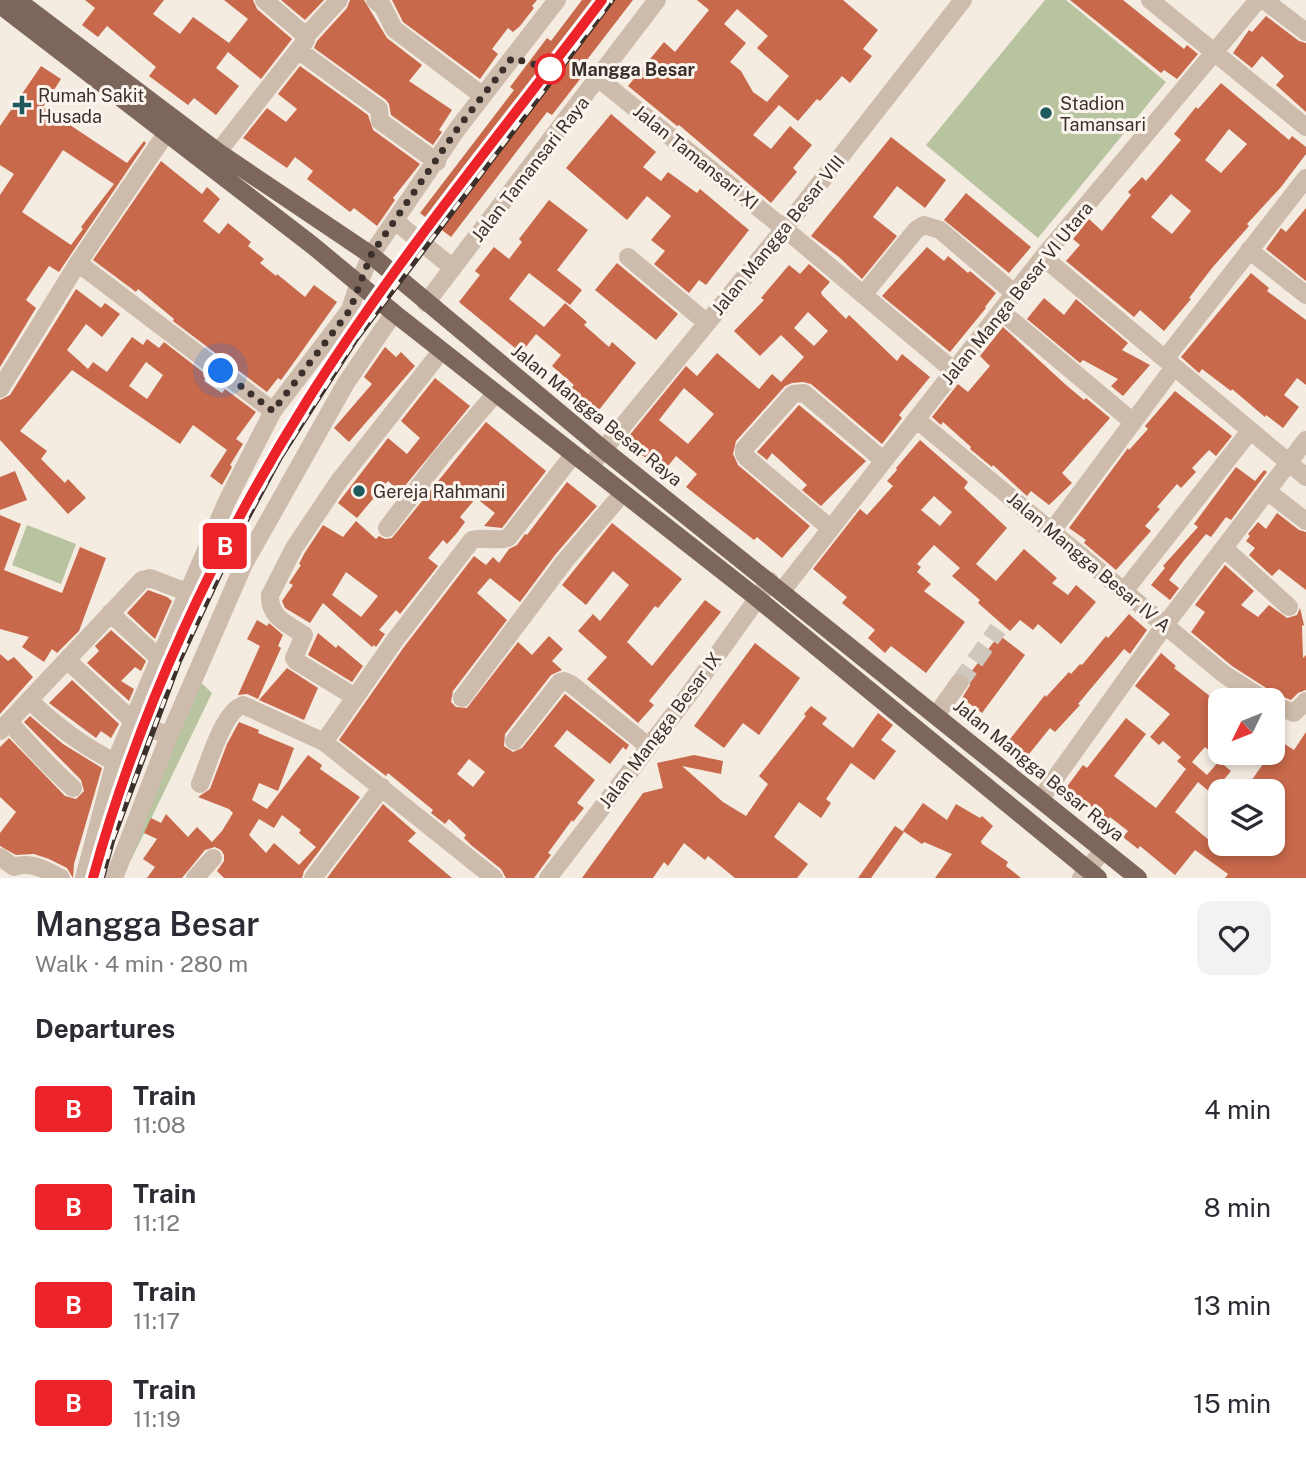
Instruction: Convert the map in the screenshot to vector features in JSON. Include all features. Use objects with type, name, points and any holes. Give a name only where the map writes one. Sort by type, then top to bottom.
[{"type":"main road","name":"Jalan Mangga Besar Raya","points":[[17,0],[218,152],[371,255],[604,450],[1139,878]]},
{"type":"main road","points":[[0,5],[167,132],[590,466],[659,528],[757,598],[954,767],[1089,875]]},
{"type":"main road","points":[[325,256],[335,250],[340,233]]},
{"type":"street","points":[[264,0],[302,43],[379,109],[380,121],[437,162]]},
{"type":"street","points":[[218,152],[302,43],[339,0]]},
{"type":"street","points":[[375,0],[383,7],[394,29],[483,96]]},
{"type":"street","points":[[84,878],[115,762],[228,500],[273,411],[350,310],[371,255],[483,96],[556,0]]},
{"type":"street","name":"Jalan Tamansari Raya","points":[[426,303],[657,0]]},
{"type":"street","name":"Jalan Mangga Besar VIII","points":[[590,466],[784,229],[963,0]]},
{"type":"street","points":[[1150,0],[1306,127]]},
{"type":"street","name":"Jalan Manga Besar VI Utara","points":[[776,586],[830,528],[1043,257],[1258,0]]},
{"type":"street","points":[[1264,0],[1306,32]]},
{"type":"street","name":"Jalan Tamansari XI","points":[[599,79],[954,371]]},
{"type":"street","points":[[0,389],[78,263],[167,132]]},
{"type":"street","points":[[1054,528],[1133,422],[1169,363],[1249,250],[1306,178]]},
{"type":"street","points":[[395,222],[453,268]]},
{"type":"street","points":[[863,295],[916,230],[924,225],[940,230],[1015,294]]},
{"type":"street","points":[[1249,250],[1306,295]]},
{"type":"street","points":[[628,257],[707,323]]},
{"type":"street","points":[[1043,257],[1306,477]]},
{"type":"street","points":[[78,263],[273,411]]},
{"type":"street","points":[[1002,312],[1133,422]]},
{"type":"street","points":[[114,878],[169,736],[244,564],[346,383],[394,313]]},
{"type":"street","points":[[355,697],[296,661],[295,654],[304,635],[281,621],[275,614],[270,595],[293,548],[339,481],[435,359]]},
{"type":"street","points":[[830,528],[747,458],[744,449],[793,394],[799,392],[804,393],[883,460]]},
{"type":"street","points":[[387,528],[441,457],[496,393]]},
{"type":"street","name":"Jalan Mangga Besar IV A","points":[[916,419],[1054,528],[1225,675],[1246,688]]},
{"type":"street","points":[[1125,590],[1250,431]]},
{"type":"street","points":[[1041,798],[1165,625],[1306,440]]},
{"type":"street","points":[[324,742],[395,640],[472,540],[475,538],[498,541],[508,538],[574,454]]},
{"type":"street","points":[[1268,492],[1306,521]]},
{"type":"street","points":[[462,698],[564,562],[617,501]]},
{"type":"street","points":[[1224,548],[1289,607]]},
{"type":"street","points":[[73,788],[4,724],[136,584],[146,578],[190,593]]},
{"type":"street","name":"Jalan Mangga Besar IX","points":[[548,878],[690,693],[757,598],[776,586]]},
{"type":"street","points":[[110,613],[160,659]]},
{"type":"street","points":[[67,660],[133,721],[169,736]]},
{"type":"street","points":[[514,741],[560,682],[564,681],[648,746]]},
{"type":"street","points":[[937,715],[958,684]]},
{"type":"street","points":[[29,700],[80,741],[115,762]]},
{"type":"street","points":[[1285,709],[1294,713],[1306,701]]},
{"type":"street","points":[[200,784],[226,720],[240,705],[324,742],[494,878]]},
{"type":"street","points":[[313,878],[382,787]]},
{"type":"street","points":[[1089,875],[1103,849]]},
{"type":"street","points":[[0,857],[14,867],[22,864],[40,867],[61,878]]},
{"type":"street","points":[[195,878],[213,858]]},
{"type":"green space","name":"Stadion Tamansari","points":[[1045,0],[1066,0],[1166,82],[1038,238],[926,145]]},
{"type":"green space","points":[[27,525],[76,544],[61,584],[12,565]]},
{"type":"green space","points":[[195,677],[212,693],[131,860],[116,850]]},
{"type":"building","points":[[85,0],[164,0],[153,14],[180,34],[193,17],[229,43],[248,19],[224,0],[253,0],[257,9],[292,39],[261,79],[228,52],[216,68],[239,86],[216,115],[194,98],[188,105],[149,76],[156,67],[107,26],[98,37],[82,25],[95,8]]},
{"type":"building","points":[[281,0],[324,0],[305,20]]},
{"type":"building","points":[[350,0],[364,0],[387,38],[422,65],[409,81],[452,110],[433,145],[391,115],[386,100],[314,48],[317,41],[347,8]]},
{"type":"building","points":[[392,0],[537,0],[520,26],[513,32],[508,28],[492,49],[498,54],[480,79],[403,22]]},
{"type":"building","points":[[582,0],[633,0],[586,61],[591,65],[552,115],[547,112],[451,237],[420,213],[514,90],[510,87],[547,38],[551,41]]},
{"type":"building","points":[[697,0],[843,0],[878,30],[863,49],[872,56],[850,83],[842,76],[798,121],[779,105],[753,135],[771,149],[790,126],[812,145],[793,168],[797,172],[771,203],[679,125],[628,86],[664,42],[675,52],[709,10]],"holes":[[[737,9],[768,36],[757,48],[789,76],[767,102],[753,92],[741,71],[730,62],[746,43],[724,24]]]},
{"type":"building","points":[[1070,0],[1123,0],[1184,49],[1187,45],[1198,54],[1177,79],[1164,70],[1161,73]]},
{"type":"building","points":[[1266,16],[1299,41],[1306,43],[1306,112],[1276,85],[1284,76],[1262,56],[1252,68],[1233,53],[1249,30],[1252,32]]},
{"type":"building","points":[[41,66],[61,79],[43,107],[127,163],[144,141],[146,143],[59,272],[49,266],[26,300],[36,308],[0,367],[0,195],[14,174],[0,165],[0,126]],"holes":[[[63,150],[114,184],[81,227],[83,229],[71,245],[22,212]]]},
{"type":"building","points":[[300,66],[368,115],[373,130],[420,164],[393,198],[395,200],[377,226],[354,208],[350,212],[307,179],[313,171],[295,157],[287,168],[243,138],[267,108],[286,122],[297,109],[278,94]]},
{"type":"building","points":[[1221,83],[1289,140],[1292,136],[1306,147],[1306,154],[1281,187],[1247,224],[1249,226],[1212,268],[1164,331],[1140,310],[1134,317],[1066,261],[1080,245],[1073,239],[1089,219],[1102,231],[1131,195],[1128,192],[1142,177],[1146,181],[1181,140],[1174,134],[1196,107],[1198,109]],"holes":[[[1229,129],[1247,144],[1221,173],[1205,160]],[[1171,194],[1191,211],[1172,234],[1151,217]]]},
{"type":"building","points":[[611,114],[656,152],[643,167],[661,181],[668,172],[697,193],[700,189],[749,230],[706,285],[699,280],[689,293],[654,264],[665,251],[651,240],[671,216],[647,196],[627,220],[566,168]]},
{"type":"building","points":[[891,137],[946,180],[925,208],[897,186],[873,217],[897,236],[862,279],[811,236]]},
{"type":"building","points":[[161,161],[202,194],[207,187],[220,199],[203,221],[219,234],[228,223],[251,242],[248,246],[264,259],[260,263],[276,276],[277,274],[305,297],[314,285],[337,302],[281,380],[278,378],[267,392],[173,321],[174,319],[138,289],[136,292],[93,260]]},
{"type":"building","points":[[966,193],[1031,247],[1009,273],[944,220]]},
{"type":"building","points":[[549,200],[588,230],[557,270],[582,290],[570,305],[529,273],[509,299],[544,327],[565,303],[587,322],[584,325],[609,347],[612,342],[636,363],[595,415],[568,391],[574,385],[552,366],[561,355],[536,334],[521,353],[459,302],[480,275],[475,271],[494,247],[509,259],[522,242],[519,239]]},
{"type":"building","points":[[1306,208],[1306,281],[1266,249],[1281,228],[1286,232]]},
{"type":"building","points":[[927,247],[944,261],[948,256],[996,293],[950,352],[882,296]]},
{"type":"building","points":[[617,263],[678,314],[656,340],[595,290]]},
{"type":"building","points":[[809,264],[830,282],[821,292],[822,295],[846,319],[849,315],[897,361],[902,354],[930,377],[899,415],[902,418],[882,444],[811,384],[803,382],[785,386],[736,441],[733,454],[738,465],[810,526],[782,558],[757,537],[754,540],[686,487],[697,474],[676,456],[664,471],[624,442],[686,366],[697,376],[717,353],[759,389],[772,374],[781,382],[804,357],[781,335],[760,356],[734,331],[764,300],[761,298],[789,265],[800,274]],"holes":[[[808,312],[828,331],[814,346],[794,328]],[[684,388],[714,414],[688,444],[659,420]]]},
{"type":"building","points":[[1251,273],[1269,288],[1267,291],[1306,320],[1306,385],[1297,378],[1284,395],[1299,407],[1283,428],[1266,415],[1265,417],[1232,389],[1231,391],[1202,369],[1199,373],[1181,357]]},
{"type":"building","points":[[76,289],[101,308],[105,303],[120,314],[102,337],[86,324],[67,350],[88,369],[93,362],[107,372],[132,337],[143,345],[147,339],[159,348],[164,342],[208,376],[204,381],[222,393],[225,389],[256,412],[236,439],[243,444],[222,485],[210,476],[227,450],[193,425],[180,444],[72,370],[20,431],[47,451],[41,459],[65,483],[68,479],[86,498],[68,514],[0,440],[0,400],[10,395]],"holes":[[[146,362],[163,375],[147,399],[129,386]]]},
{"type":"building","points":[[1044,298],[1064,315],[1076,299],[1128,343],[1122,350],[1150,365],[1123,396],[1111,386],[1118,379],[1083,360],[1080,363],[1027,319]]},
{"type":"building","points":[[1003,327],[1066,385],[1110,418],[1062,473],[1072,483],[1049,505],[1031,491],[1027,496],[993,465],[992,467],[970,449],[971,447],[943,422],[941,425],[932,417],[958,384],[968,392],[990,366],[980,356]]},
{"type":"building","points":[[385,347],[396,357],[401,352],[415,366],[349,442],[334,428],[372,384],[364,377]]},
{"type":"building","points":[[435,378],[470,406],[400,492],[388,481],[357,518],[338,503],[388,438],[407,454],[420,438],[401,421]]},
{"type":"building","points":[[1175,391],[1232,436],[1216,456],[1209,450],[1192,468],[1196,472],[1181,488],[1177,484],[1157,507],[1160,509],[1145,526],[1151,531],[1116,570],[1084,543],[1086,540],[1069,528],[1128,448],[1129,450],[1148,429],[1145,426]]},
{"type":"building","points":[[799,405],[866,461],[821,506],[802,490],[807,485],[772,453],[767,460],[757,452]]},
{"type":"building","points":[[486,422],[546,471],[502,528],[484,526],[495,513],[476,498],[460,517],[465,522],[457,533],[447,544],[443,540],[428,558],[438,566],[400,614],[396,610],[379,630],[385,634],[376,647],[372,647],[323,603],[310,623],[285,608],[282,601],[293,585],[289,583],[323,525],[343,537],[356,521],[376,539],[379,536],[392,538]],"holes":[[[346,572],[378,596],[361,617],[332,595]]]},
{"type":"building","points":[[920,440],[968,482],[964,488],[1007,528],[976,564],[996,581],[1024,549],[1057,578],[1052,583],[1068,595],[1076,585],[1096,602],[1061,644],[1038,624],[1033,630],[1020,620],[1010,631],[952,576],[960,568],[934,545],[917,564],[921,567],[917,572],[931,584],[924,591],[965,622],[926,673],[891,646],[885,653],[868,638],[875,630],[842,603],[847,597],[813,569],[860,509],[867,515],[893,486],[887,481]],"holes":[[[934,496],[952,512],[940,526],[921,510]]]},
{"type":"building","points":[[1236,467],[1255,481],[1264,470],[1267,472],[1231,520],[1226,517],[1211,537],[1206,534],[1169,580],[1179,588],[1170,600],[1151,585],[1165,568],[1163,566],[1198,527],[1194,524]]},
{"type":"building","points":[[15,471],[27,500],[0,510],[0,477]]},
{"type":"building","points":[[567,482],[597,506],[555,555],[520,602],[490,578],[477,593],[507,620],[453,691],[451,702],[456,707],[467,708],[518,642],[532,655],[549,636],[563,649],[552,661],[562,670],[551,675],[505,734],[504,746],[513,752],[522,748],[565,694],[629,745],[626,750],[623,747],[610,764],[567,730],[554,746],[595,780],[577,803],[584,808],[548,853],[551,855],[534,878],[506,878],[501,869],[471,845],[464,838],[466,835],[449,819],[445,824],[431,813],[433,810],[388,773],[386,776],[339,740],[404,647],[474,556],[486,565],[493,557],[499,563],[509,549],[527,535]],"holes":[[[469,759],[485,772],[473,787],[457,774]]]},
{"type":"building","points":[[1277,513],[1299,530],[1306,532],[1306,590],[1279,569],[1272,576],[1249,555],[1255,548],[1246,541],[1250,536],[1248,534],[1258,522],[1266,529]]},
{"type":"building","points":[[0,515],[21,524],[4,570],[62,593],[80,547],[106,558],[79,631],[57,653],[52,649],[44,662],[22,647],[29,637],[0,629]]},
{"type":"building","points":[[612,523],[682,579],[658,608],[655,606],[627,642],[652,666],[705,600],[721,612],[649,701],[654,705],[638,723],[587,679],[607,657],[578,631],[593,614],[600,621],[629,585],[613,571],[586,605],[562,585]]},
{"type":"building","points":[[1225,565],[1254,591],[1241,605],[1258,617],[1269,605],[1287,618],[1297,615],[1300,608],[1304,625],[1306,690],[1291,700],[1285,698],[1285,688],[1266,688],[1232,666],[1191,632],[1205,612],[1195,605]]},
{"type":"building","points":[[148,590],[172,601],[155,639],[127,613]]},
{"type":"building","points":[[1129,614],[1147,630],[1130,654],[1124,649],[1078,704],[1080,705],[1055,732],[1050,728],[1025,759],[1006,744],[1045,695],[1046,697],[1069,672],[1071,674],[1082,665]]},
{"type":"building","points":[[257,620],[267,626],[269,623],[283,635],[278,646],[281,648],[258,699],[247,694],[238,695],[260,646],[247,639]]},
{"type":"building","points":[[111,630],[146,661],[141,671],[135,667],[121,681],[134,689],[129,701],[87,663],[99,651],[95,646]]},
{"type":"building","points":[[318,633],[336,648],[338,645],[363,666],[352,682],[308,655]]},
{"type":"building","points":[[999,635],[1025,655],[982,713],[962,698],[970,685],[968,676]]},
{"type":"building","points":[[755,643],[800,678],[759,735],[743,723],[724,748],[694,726]]},
{"type":"building","points":[[1161,653],[1176,666],[1174,668],[1208,695],[1208,749],[1205,747],[1192,762],[1207,775],[1216,765],[1224,765],[1231,771],[1224,779],[1208,779],[1208,791],[1198,782],[1175,812],[1208,839],[1208,856],[1285,856],[1285,779],[1252,779],[1262,765],[1285,765],[1285,744],[1294,750],[1306,732],[1306,878],[1225,878],[1228,874],[1195,850],[1175,875],[1140,846],[1138,849],[1123,837],[1128,831],[1066,788],[1083,765],[1087,768],[1126,718],[1146,734],[1114,776],[1156,808],[1186,769],[1177,761],[1181,757],[1163,741],[1159,745],[1150,737],[1170,714],[1135,686]]},
{"type":"building","points":[[0,654],[8,661],[14,657],[33,677],[0,714]]},
{"type":"building","points":[[287,668],[318,688],[304,720],[259,700]]},
{"type":"building","points":[[72,680],[119,724],[111,738],[101,731],[96,738],[49,703]]},
{"type":"building","points":[[811,706],[827,718],[822,724],[853,748],[878,713],[893,725],[881,740],[896,751],[874,780],[851,763],[826,799],[831,803],[821,818],[799,802],[774,837],[808,864],[797,878],[735,878],[708,856],[705,860],[684,843],[668,866],[664,862],[653,878],[582,878],[643,793],[663,788],[657,763],[694,755],[723,761],[721,774],[682,766],[723,802],[746,816],[768,784],[759,776]]},
{"type":"building","points":[[30,716],[63,744],[102,768],[74,864],[73,878],[67,868],[49,859],[34,854],[16,855],[0,846],[0,833],[16,812],[0,797],[0,747],[9,738],[65,796],[76,799],[84,791],[81,780],[24,722]]},
{"type":"building","points":[[239,722],[294,748],[278,791],[259,783],[252,800],[267,809],[308,755],[322,765],[320,769],[360,797],[304,871],[302,878],[224,878],[217,871],[224,861],[224,855],[215,847],[205,850],[182,878],[147,878],[155,867],[143,859],[157,839],[144,833],[151,818],[161,823],[166,814],[188,837],[197,827],[212,842],[233,813],[198,797],[210,789],[227,744]],"holes":[[[282,815],[301,830],[299,833],[316,847],[299,865],[274,843],[266,853],[249,835],[259,819],[274,828]]]},
{"type":"building","points":[[923,803],[947,820],[956,804],[980,818],[982,816],[993,826],[981,841],[982,844],[1008,862],[1006,866],[1021,878],[935,878],[952,854],[924,842],[922,844],[903,831]]},
{"type":"building","points":[[383,804],[416,833],[408,841],[452,878],[327,878]]},
{"type":"building","points":[[895,826],[904,832],[871,878],[858,878]]},
{"type":"tunnel","points":[[959,683],[998,629]]},
{"type":"railway","points":[[102,878],[112,841],[179,661],[236,539],[279,459],[356,339],[612,0]]},
{"type":"train","name":"B","points":[[93,878],[110,817],[172,658],[230,534],[273,456],[351,334],[602,0]]},
{"type":"place","name":"Mangga Besar","points":[[550,69]]},
{"type":"place","name":"Rumah Sakit Husada","points":[[22,105]]},
{"type":"place","name":"Stadion Tamansari","points":[[1046,113]]},
{"type":"place","name":"Gereja Rahmani","points":[[359,491]]},
{"type":"route","points":[[221,371],[273,411],[350,310],[371,255],[458,128],[512,58],[550,69]]}]
